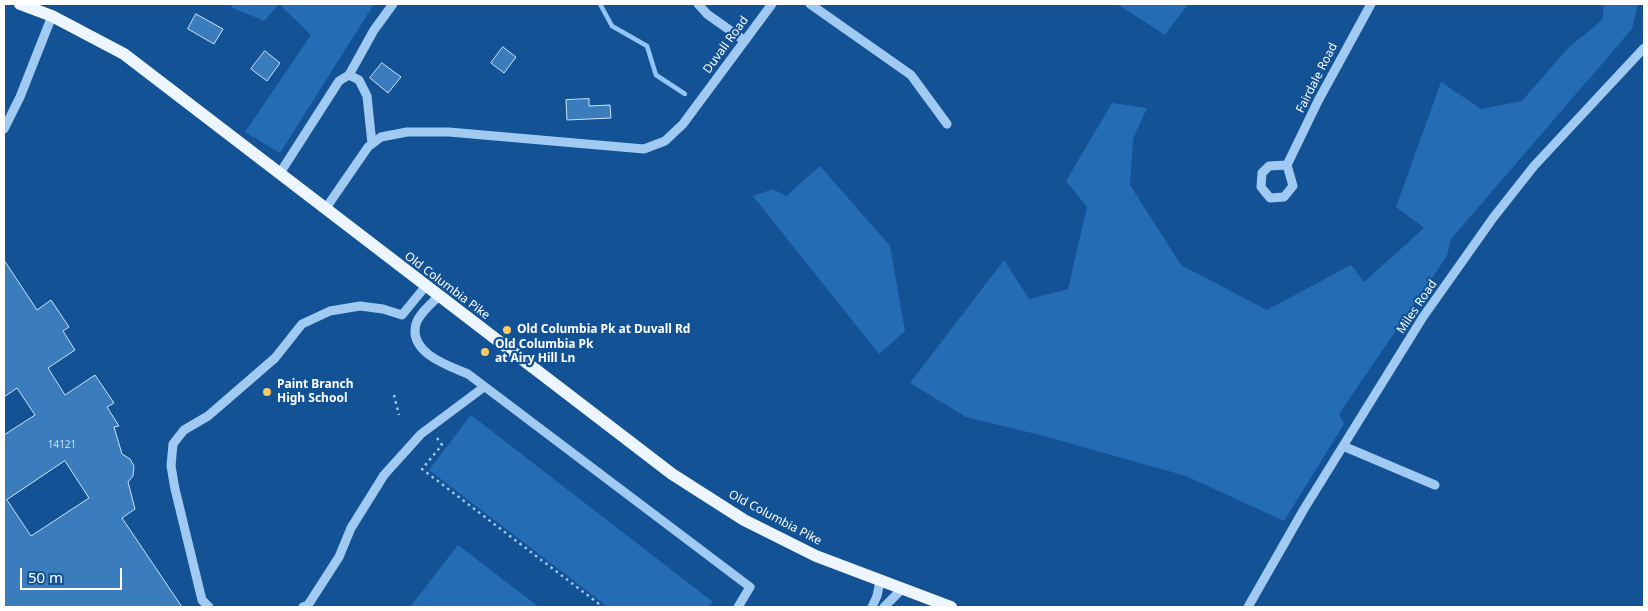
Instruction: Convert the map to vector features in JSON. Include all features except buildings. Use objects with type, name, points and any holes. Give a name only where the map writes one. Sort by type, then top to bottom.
[{"type":"main road","name":"Old Columbia Pike","points":[[20,4],[52,16],[124,54],[326,208],[438,297],[672,474],[744,520],[816,556],[951,607]]},
{"type":"street","points":[[280,173],[339,82],[348,75],[374,30],[393,4]]},
{"type":"street","points":[[698,4],[716,22],[745,40]]},
{"type":"street","name":"Duvall Road","points":[[372,144],[381,137],[407,132],[444,132],[644,149],[664,141],[683,124],[772,4]]},
{"type":"street","points":[[810,4],[911,75],[947,124]]},
{"type":"street","name":"Fairdale Road","points":[[1287,164],[1371,4]]},
{"type":"street","points":[[4,129],[20,97],[52,16]]},
{"type":"street","name":"Miles Road","points":[[1248,607],[1304,509],[1424,317],[1493,218],[1534,166],[1644,48]]},
{"type":"street","points":[[326,208],[372,144],[367,96],[359,80],[348,75]]},
{"type":"street","points":[[209,607],[202,600],[176,489],[171,466],[173,444],[184,430],[208,416],[275,358],[302,324],[330,311],[360,306],[383,309],[402,315],[425,287]]},
{"type":"street","points":[[438,297],[418,319],[415,326],[416,336],[432,358],[468,374],[484,388],[750,587],[738,607]]},
{"type":"street","points":[[303,607],[308,605],[339,558],[351,528],[384,475],[421,434],[484,388]]},
{"type":"street","points":[[1343,446],[1435,485]]},
{"type":"street","points":[[872,607],[877,596],[880,580]]},
{"type":"street","points":[[884,607],[902,589]]},
{"type":"path","points":[[394,394],[399,415]]},
{"type":"path","points":[[437,438],[442,446],[422,469],[603,607]]},
{"type":"shaded area","points":[[232,4],[279,4],[264,21],[231,7]]},
{"type":"shaded area","points":[[279,4],[374,4],[280,153],[245,132],[311,35]]},
{"type":"shaded area","points":[[1117,4],[1188,4],[1165,35]]},
{"type":"shaded area","points":[[1604,4],[1638,4],[1632,29],[1451,239],[1447,256],[1339,414],[1344,424],[1284,521],[1186,476],[1044,436],[966,417],[910,383],[1004,260],[1029,299],[1068,289],[1087,207],[1066,181],[1112,103],[1147,108],[1133,139],[1130,185],[1181,265],[1267,310],[1351,265],[1364,282],[1424,228],[1396,207],[1441,82],[1481,109],[1522,101],[1568,48],[1602,20]]},
{"type":"shaded area","points":[[820,166],[890,246],[905,331],[879,354],[753,196],[773,189],[786,196]]},
{"type":"shaded area","points":[[471,415],[713,602],[708,607],[608,607],[429,470]]},
{"type":"shaded area","points":[[458,545],[539,607],[410,607]]},
{"type":"waterway","points":[[600,4],[612,26],[647,46],[656,75],[685,94]]},
{"type":"place","name":"Old Columbia Pk at Duvall Rd","points":[[507,330]]},
{"type":"place","name":"Old Columbia Pk at Airy Hill Ln","points":[[485,352]]},
{"type":"place","name":"Paint Branch High School","points":[[267,392]]}]
